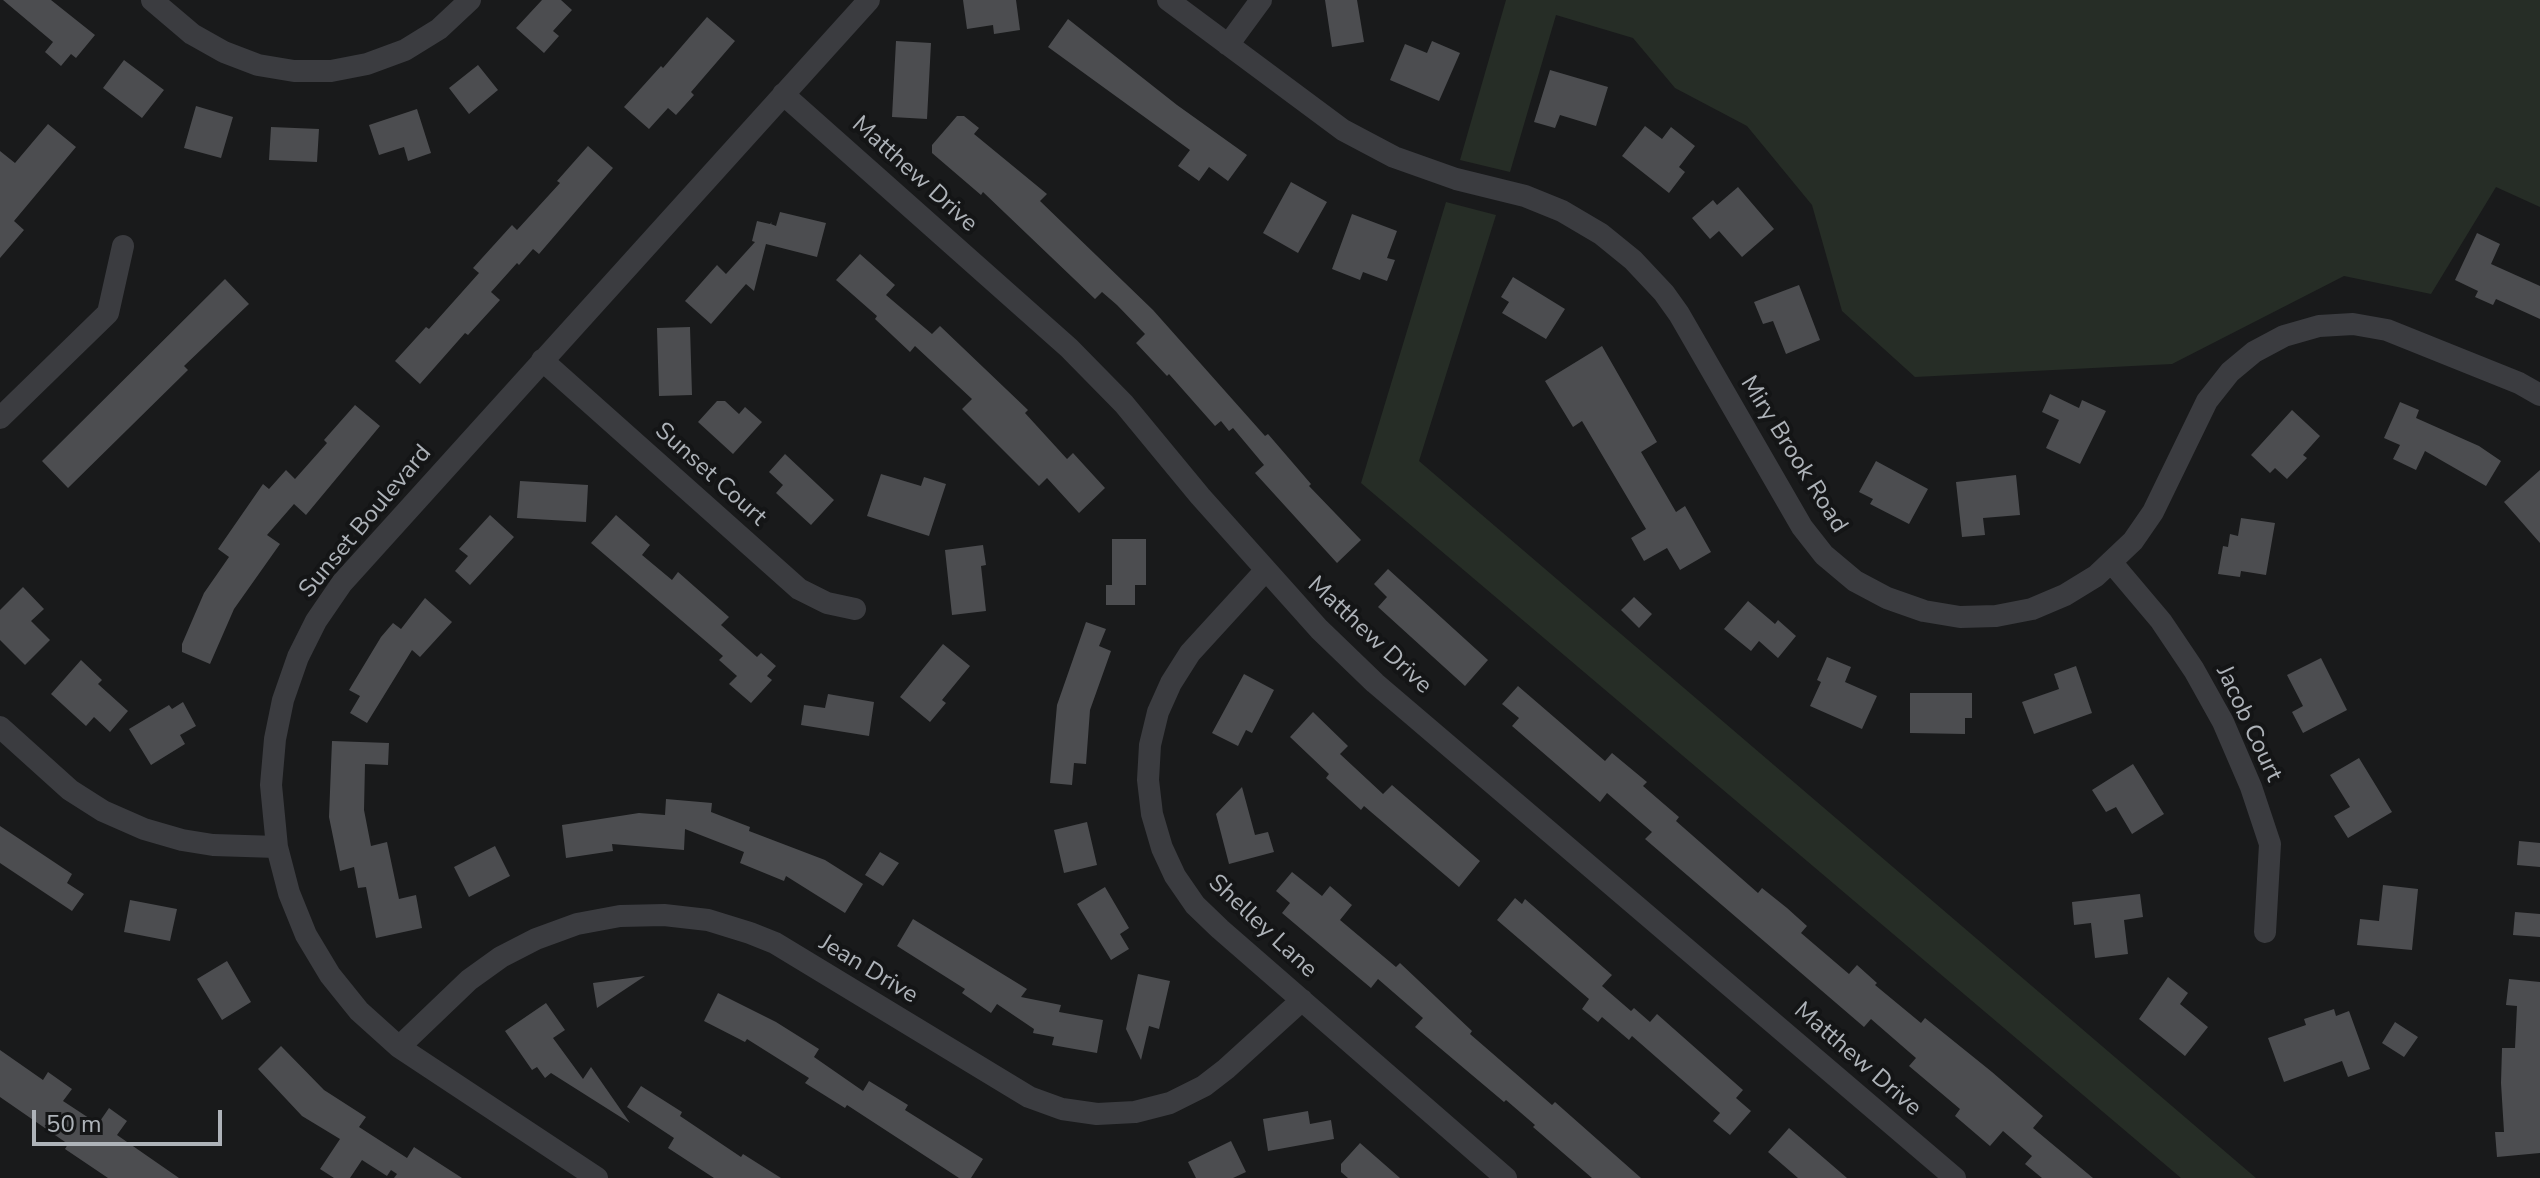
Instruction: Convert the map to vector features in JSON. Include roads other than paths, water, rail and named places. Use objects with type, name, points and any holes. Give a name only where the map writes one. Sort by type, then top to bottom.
[{"type":"street","points":[[152,0],[192,34],[224,52],[258,65],[294,71],[331,71],[367,64],[405,50],[439,29],[470,0]]},
{"type":"street","name":"Sunset Boulevard","points":[[597,1178],[399,1047],[359,1011],[330,975],[306,935],[289,893],[277,847],[271,785],[275,739],[298,657],[316,621],[342,583],[869,0]]},
{"type":"street","name":"Miry Brook Road","points":[[1168,0],[1343,130],[1394,157],[1456,179],[1525,196],[1562,211],[1601,234],[1633,260],[1679,314],[1802,527],[1824,555],[1855,581],[1887,598],[1924,611],[1960,617],[1996,616],[2032,609],[2065,595],[2112,563],[2133,541],[2153,512],[2207,401],[2230,372],[2254,352],[2284,336],[2353,324],[2387,330],[2519,383],[2540,395]]},
{"type":"street","points":[[1228,45],[1261,0]]},
{"type":"street","name":"Matthew Drive","points":[[783,94],[1069,348],[1124,404],[1265,571],[1375,683],[1955,1178]]},
{"type":"street","points":[[0,418],[108,313],[123,246]]},
{"type":"street","name":"Sunset Court","points":[[542,360],[799,589],[827,603],[855,609]]},
{"type":"street","name":"Jacob Court","points":[[2112,563],[2161,621],[2194,670],[2223,722],[2251,787],[2270,844],[2265,932]]},
{"type":"street","name":"Shelley Lane","points":[[1265,571],[1190,653],[1158,712],[1150,745],[1148,780],[1152,814],[1162,848],[1175,876],[1195,905],[1220,929],[1506,1178]]},
{"type":"street","points":[[0,727],[70,790],[103,811],[144,829],[213,845],[277,847]]},
{"type":"street","name":"Jean Drive","points":[[399,1047],[469,980],[501,957],[536,939],[577,924],[620,916],[664,915],[708,920],[775,943],[1029,1097],[1062,1109],[1097,1114],[1135,1112],[1158,1106],[1204,1086],[1302,1000]]}]
